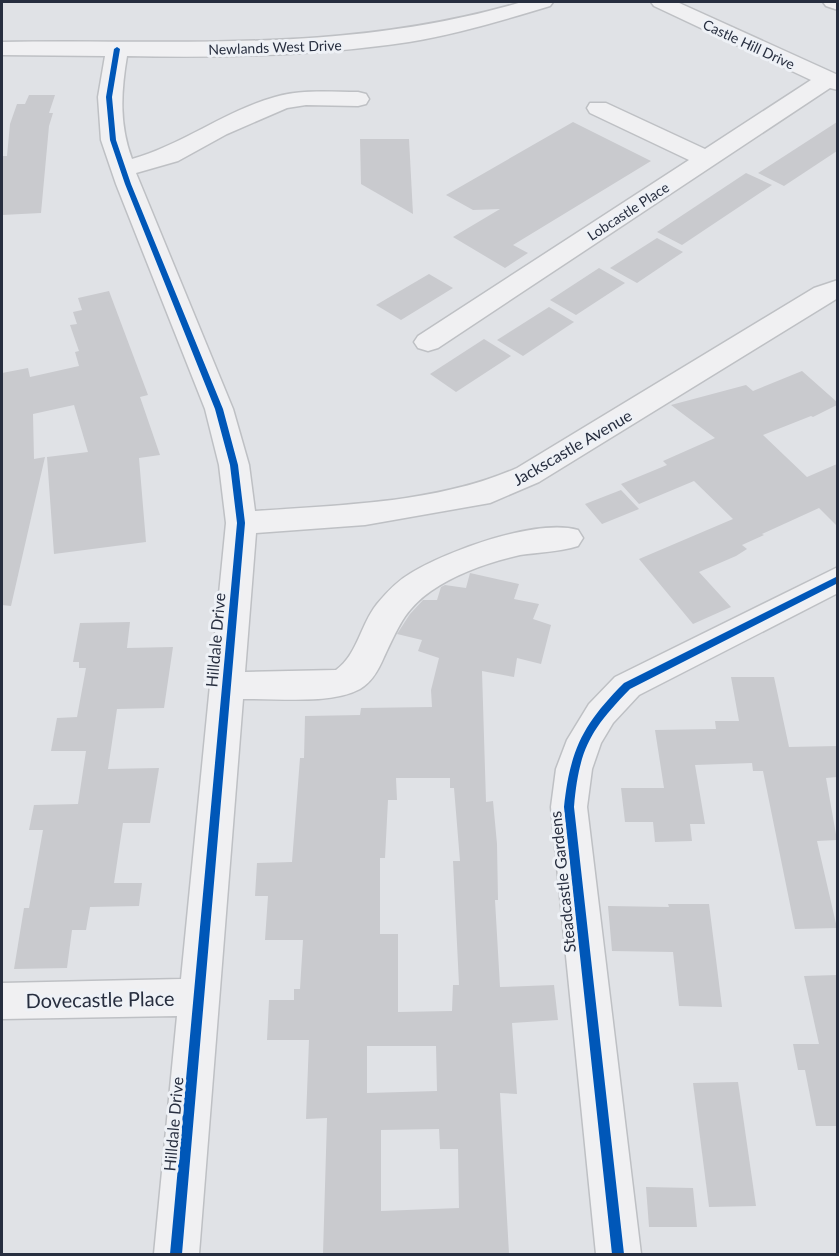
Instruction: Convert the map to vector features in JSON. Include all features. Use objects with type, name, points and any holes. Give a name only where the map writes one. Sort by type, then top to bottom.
[{"type":"street","name":"Newlands West Drive","points":[[2,48],[258,49],[368,42],[479,21],[543,2]]},
{"type":"street","name":"Castle Hill Drive","points":[[661,2],[832,81]]},
{"type":"street","points":[[832,2],[837,4]]},
{"type":"street","name":"Hilldale Drive","points":[[117,49],[109,97],[113,140],[219,409],[234,465],[241,523],[176,1254]]},
{"type":"street","name":"Lobcastle Place","points":[[428,342],[707,159],[832,81]]},
{"type":"street","points":[[123,169],[170,156],[219,129],[281,102],[306,98],[358,99]]},
{"type":"street","points":[[598,108],[707,159]]},
{"type":"street","name":"Jackscastle Avenue","points":[[241,523],[365,514],[490,492],[528,475],[837,288]]},
{"type":"street","points":[[226,686],[337,684],[350,680],[359,674],[368,659],[386,616],[403,596],[428,578],[475,556],[539,539],[567,538]]},
{"type":"street","name":"Steadcastle Gardens","points":[[618,1254],[569,807],[571,778],[579,749],[599,713],[627,686],[837,579]]},
{"type":"street","name":"Dovecastle Place","points":[[2,1000],[199,997]]},
{"type":"building","points":[[29,95],[55,95],[49,113],[53,113],[49,126],[41,213],[2,215],[2,156],[7,156],[10,124],[17,104],[25,104]]},
{"type":"building","points":[[573,122],[651,161],[513,245],[528,253],[505,268],[453,237],[500,209],[473,210],[446,195]]},
{"type":"building","points":[[837,122],[837,151],[784,186],[758,173]]},
{"type":"building","points":[[360,139],[409,139],[413,214],[361,184]]},
{"type":"building","points":[[746,173],[772,185],[682,245],[657,232]]},
{"type":"building","points":[[657,238],[683,252],[637,283],[610,268]]},
{"type":"building","points":[[599,268],[625,283],[576,315],[550,300]]},
{"type":"building","points":[[429,274],[453,288],[401,320],[376,305]]},
{"type":"building","points":[[109,291],[148,395],[140,397],[160,455],[139,458],[146,542],[54,554],[47,457],[88,452],[74,405],[33,414],[34,459],[45,457],[11,606],[2,605],[2,373],[28,368],[30,377],[79,366],[75,352],[79,351],[70,325],[77,324],[73,312],[82,310],[78,298]]},
{"type":"building","points":[[549,307],[574,322],[523,356],[497,340]]},
{"type":"building","points":[[484,339],[511,356],[456,392],[430,374]]},
{"type":"building","points":[[802,371],[837,402],[837,405],[813,417],[763,435],[807,477],[837,464],[837,526],[819,508],[762,534],[764,535],[742,545],[747,549],[736,556],[699,572],[731,607],[693,624],[639,559],[733,519],[694,481],[639,504],[621,484],[667,465],[663,461],[715,438],[671,405],[746,385],[753,391]]},
{"type":"building","points":[[621,490],[639,509],[602,524],[585,504]]},
{"type":"building","points":[[470,573],[519,584],[514,599],[539,604],[533,619],[551,625],[541,664],[517,658],[514,677],[482,671],[486,802],[493,801],[497,844],[498,900],[495,900],[500,987],[554,985],[558,1020],[512,1023],[517,1094],[500,1093],[509,1254],[323,1254],[327,1118],[306,1119],[309,1040],[267,1040],[269,1000],[294,1000],[294,989],[300,989],[303,940],[265,940],[268,896],[255,896],[257,863],[292,862],[300,758],[304,758],[305,716],[360,715],[361,708],[432,707],[431,690],[439,658],[418,651],[422,640],[397,634],[410,614],[423,600],[437,600],[441,587],[445,585],[466,588]],"holes":[[[396,778],[450,778],[450,788],[454,788],[460,861],[453,861],[459,985],[453,985],[452,1011],[398,1012],[398,934],[380,934],[380,858],[385,858],[388,800],[397,800]],[[367,1046],[436,1046],[437,1091],[367,1093]],[[439,1129],[440,1149],[458,1149],[459,1208],[381,1211],[381,1130]]]},
{"type":"building","points":[[130,622],[127,648],[173,647],[164,708],[117,709],[108,769],[159,768],[150,823],[123,823],[114,883],[142,883],[139,906],[90,907],[86,930],[72,930],[67,968],[14,969],[24,908],[29,908],[43,830],[29,830],[34,805],[78,804],[86,751],[51,751],[57,718],[77,717],[86,668],[79,668],[79,662],[73,662],[80,623]]},
{"type":"building","points":[[731,677],[774,677],[789,747],[837,746],[837,777],[826,778],[837,840],[817,841],[837,928],[795,929],[763,771],[753,771],[752,763],[695,765],[705,824],[690,824],[692,841],[655,842],[653,822],[625,822],[621,788],[664,788],[655,730],[716,729],[715,721],[739,721]]},
{"type":"building","points":[[668,904],[709,904],[722,1007],[679,1006],[673,952],[612,951],[608,906],[669,907]]},
{"type":"building","points":[[837,975],[837,1126],[816,1126],[805,1070],[798,1070],[793,1044],[819,1044],[804,976]]},
{"type":"building","points":[[738,1082],[756,1206],[709,1207],[693,1083]]},
{"type":"building","points":[[646,1187],[693,1188],[697,1227],[649,1227]]},
{"type":"cycle path","points":[[117,49],[109,97],[113,140],[128,184],[219,409],[234,465],[241,523],[176,1254]]},
{"type":"cycle path","points":[[618,1254],[569,807],[578,754],[601,714],[627,686],[838,579]]}]
